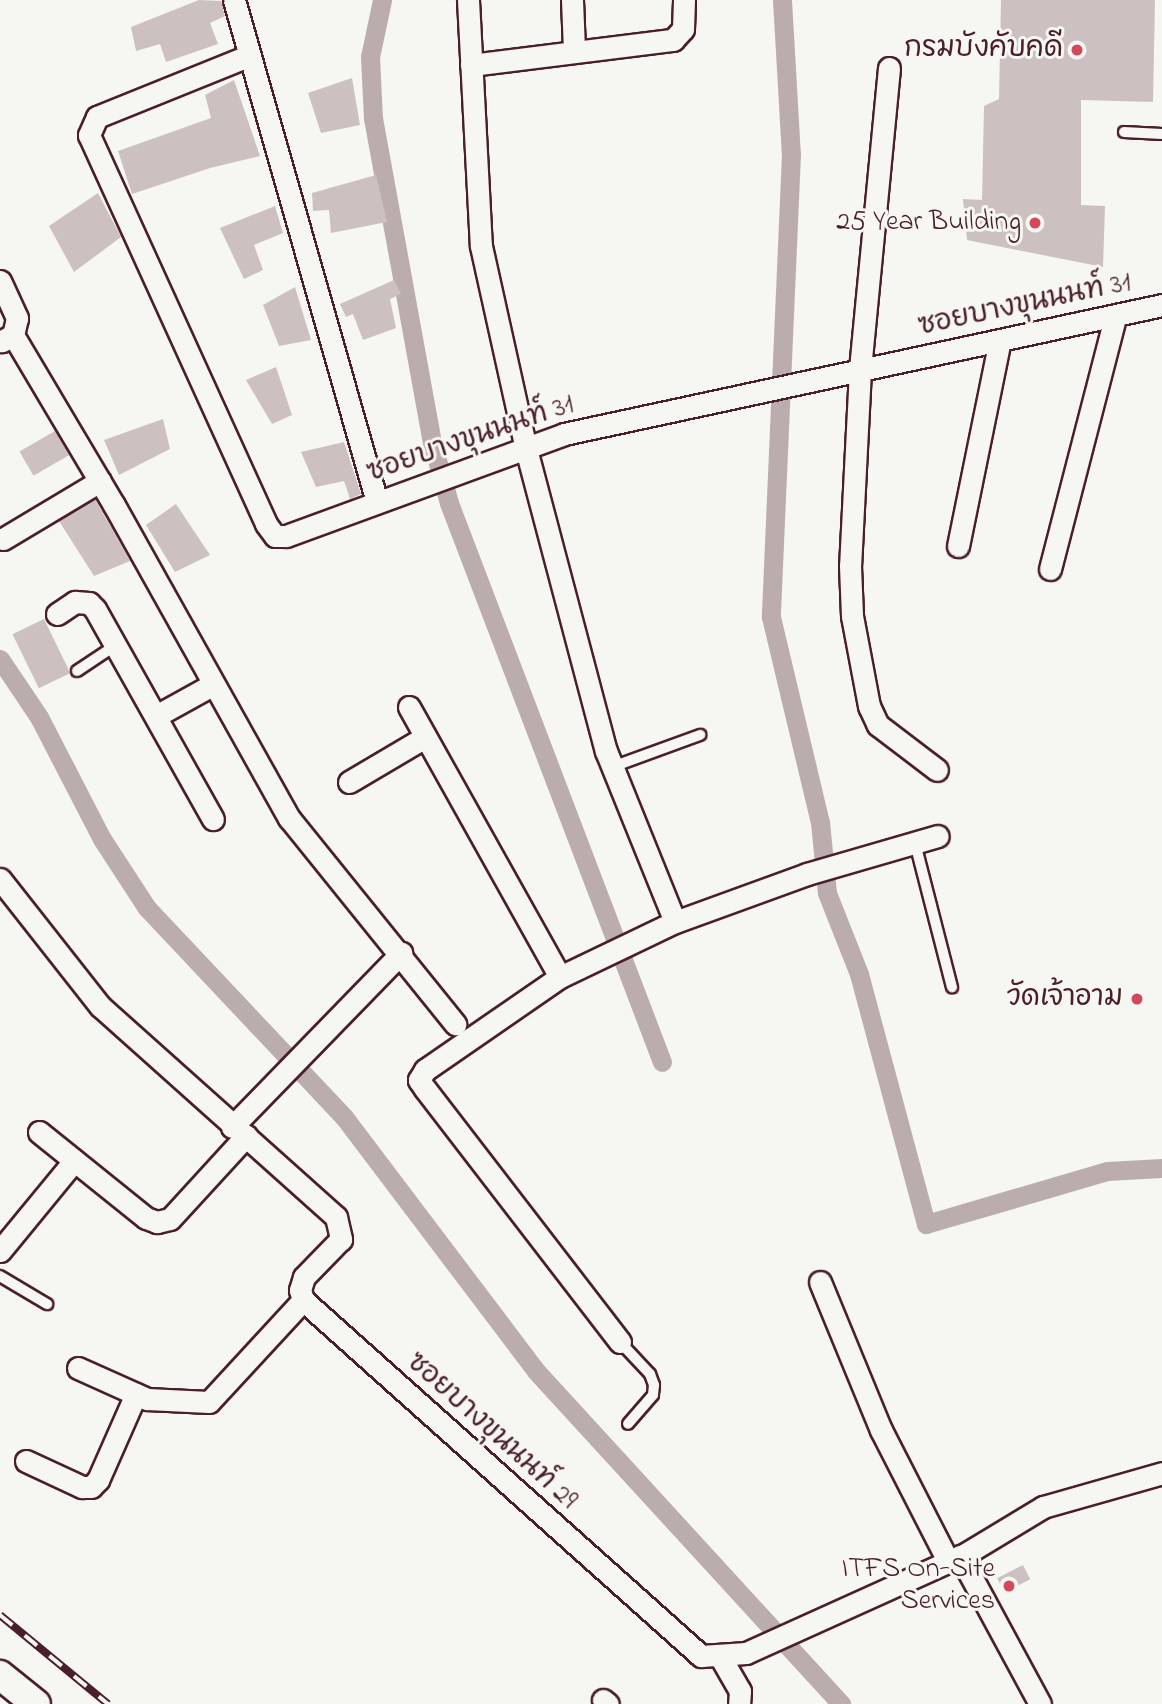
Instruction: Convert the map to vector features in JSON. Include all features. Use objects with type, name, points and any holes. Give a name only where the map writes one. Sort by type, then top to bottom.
[{"type":"main road","points":[[0,1675],[36,1704]]},
{"type":"street","points":[[234,0],[377,502]]},
{"type":"street","points":[[468,0],[481,246],[525,446],[612,767],[675,922]]},
{"type":"street","points":[[572,0],[575,50]]},
{"type":"street","points":[[471,65],[575,50],[673,40],[683,29],[684,0]]},
{"type":"street","name":"ซอยบางขุนนนท์ 31","points":[[248,56],[97,117],[89,135],[271,532],[286,536],[525,446],[763,391],[1162,305]]},
{"type":"street","points":[[889,68],[860,370],[850,566],[861,667],[869,706],[878,725],[937,770]]},
{"type":"street","points":[[0,281],[17,318],[6,339],[100,481],[212,685],[289,818],[401,953],[455,1024]]},
{"type":"street","points":[[1050,569],[1115,317]]},
{"type":"street","points":[[958,545],[1000,341]]},
{"type":"street","points":[[3,539],[100,481]]},
{"type":"street","points":[[57,614],[75,602],[89,603],[116,645],[213,819]]},
{"type":"street","points":[[156,716],[212,685]]},
{"type":"street","points":[[409,707],[561,977]]},
{"type":"street","points":[[349,782],[425,737]]},
{"type":"street","points":[[620,1342],[419,1080],[425,1070],[502,1014],[561,977],[675,922],[807,874],[939,836]]},
{"type":"street","points":[[0,878],[100,1006],[340,1224],[341,1239],[301,1283],[303,1300],[209,1402],[148,1399],[78,1368]]},
{"type":"street","points":[[39,1132],[146,1218],[158,1222],[170,1219],[239,1131],[401,953]]},
{"type":"street","points":[[0,1251],[74,1161]]},
{"type":"street","points":[[820,1282],[881,1430],[1040,1704]]},
{"type":"street","name":"ซอยบางขุนนนท์ 29","points":[[303,1300],[701,1656],[721,1658]]},
{"type":"street","points":[[26,1461],[82,1487],[91,1487],[98,1480],[136,1394]]},
{"type":"street","points":[[739,1704],[740,1691],[721,1658],[746,1653],[796,1633],[954,1558],[1043,1507],[1162,1474]]},
{"type":"lane","points":[[1124,132],[1162,134]]},
{"type":"lane","points":[[77,671],[116,645]]},
{"type":"lane","points":[[612,767],[700,735]]},
{"type":"lane","points":[[915,843],[951,987]]},
{"type":"lane","points":[[0,1276],[47,1304]]},
{"type":"lane","points":[[620,1342],[650,1374],[654,1385],[653,1395],[628,1424]]},
{"type":"building","points":[[199,0],[221,1],[225,16],[210,23],[218,44],[166,62],[160,44],[136,51],[131,27]]},
{"type":"building","points":[[1001,0],[1155,0],[1153,102],[1081,100],[1081,205],[1105,206],[1103,267],[967,240],[963,199],[982,200],[984,106],[999,99]]},
{"type":"building","points":[[352,78],[360,125],[321,133],[308,93]]},
{"type":"building","points":[[234,80],[260,156],[210,168],[132,194],[118,151],[211,118],[205,95]]},
{"type":"building","points":[[376,175],[387,222],[331,233],[329,210],[313,211],[312,193]]},
{"type":"building","points":[[98,193],[121,237],[74,272],[49,226]]},
{"type":"building","points":[[275,206],[283,233],[254,245],[263,270],[244,279],[220,228]]},
{"type":"building","points":[[394,280],[401,294],[390,299],[396,328],[363,340],[353,314],[346,317],[340,304]]},
{"type":"building","points":[[295,287],[311,340],[279,346],[263,305]]},
{"type":"building","points":[[276,367],[292,415],[272,424],[246,380]]},
{"type":"building","points":[[163,419],[170,449],[119,475],[104,440]]},
{"type":"building","points":[[55,431],[69,455],[33,476],[19,452]]},
{"type":"building","points":[[344,442],[361,494],[350,499],[344,481],[316,487],[301,452]]},
{"type":"building","points":[[95,499],[130,561],[94,576],[59,521]]},
{"type":"building","points":[[176,504],[210,555],[175,572],[146,525]]},
{"type":"building","points":[[44,619],[70,673],[39,688],[13,634]]},
{"type":"building","name":"ITFS On-Site Services","points":[[1023,1565],[1030,1579],[1004,1592],[997,1578]]},
{"type":"waterway","points":[[382,0],[370,57],[373,118],[432,442],[449,503],[662,1062]]},
{"type":"waterway","points":[[782,0],[791,154],[771,617],[820,822],[827,893],[859,974],[926,1224],[1107,1171],[1162,1168]]},
{"type":"waterway","points":[[0,659],[39,717],[102,839],[147,908],[344,1117],[536,1371],[841,1704]]},
{"type":"railway","points":[[0,1615],[108,1704]]},
{"type":"place","name":"กรมบังคับคดี","points":[[1077,50]]},
{"type":"place","name":"25 Year Building","points":[[1035,223]]},
{"type":"place","name":"วัดเจ้าอาม","points":[[1137,999]]},
{"type":"place","name":"ITFS On-Site Services","points":[[1009,1586]]}]
